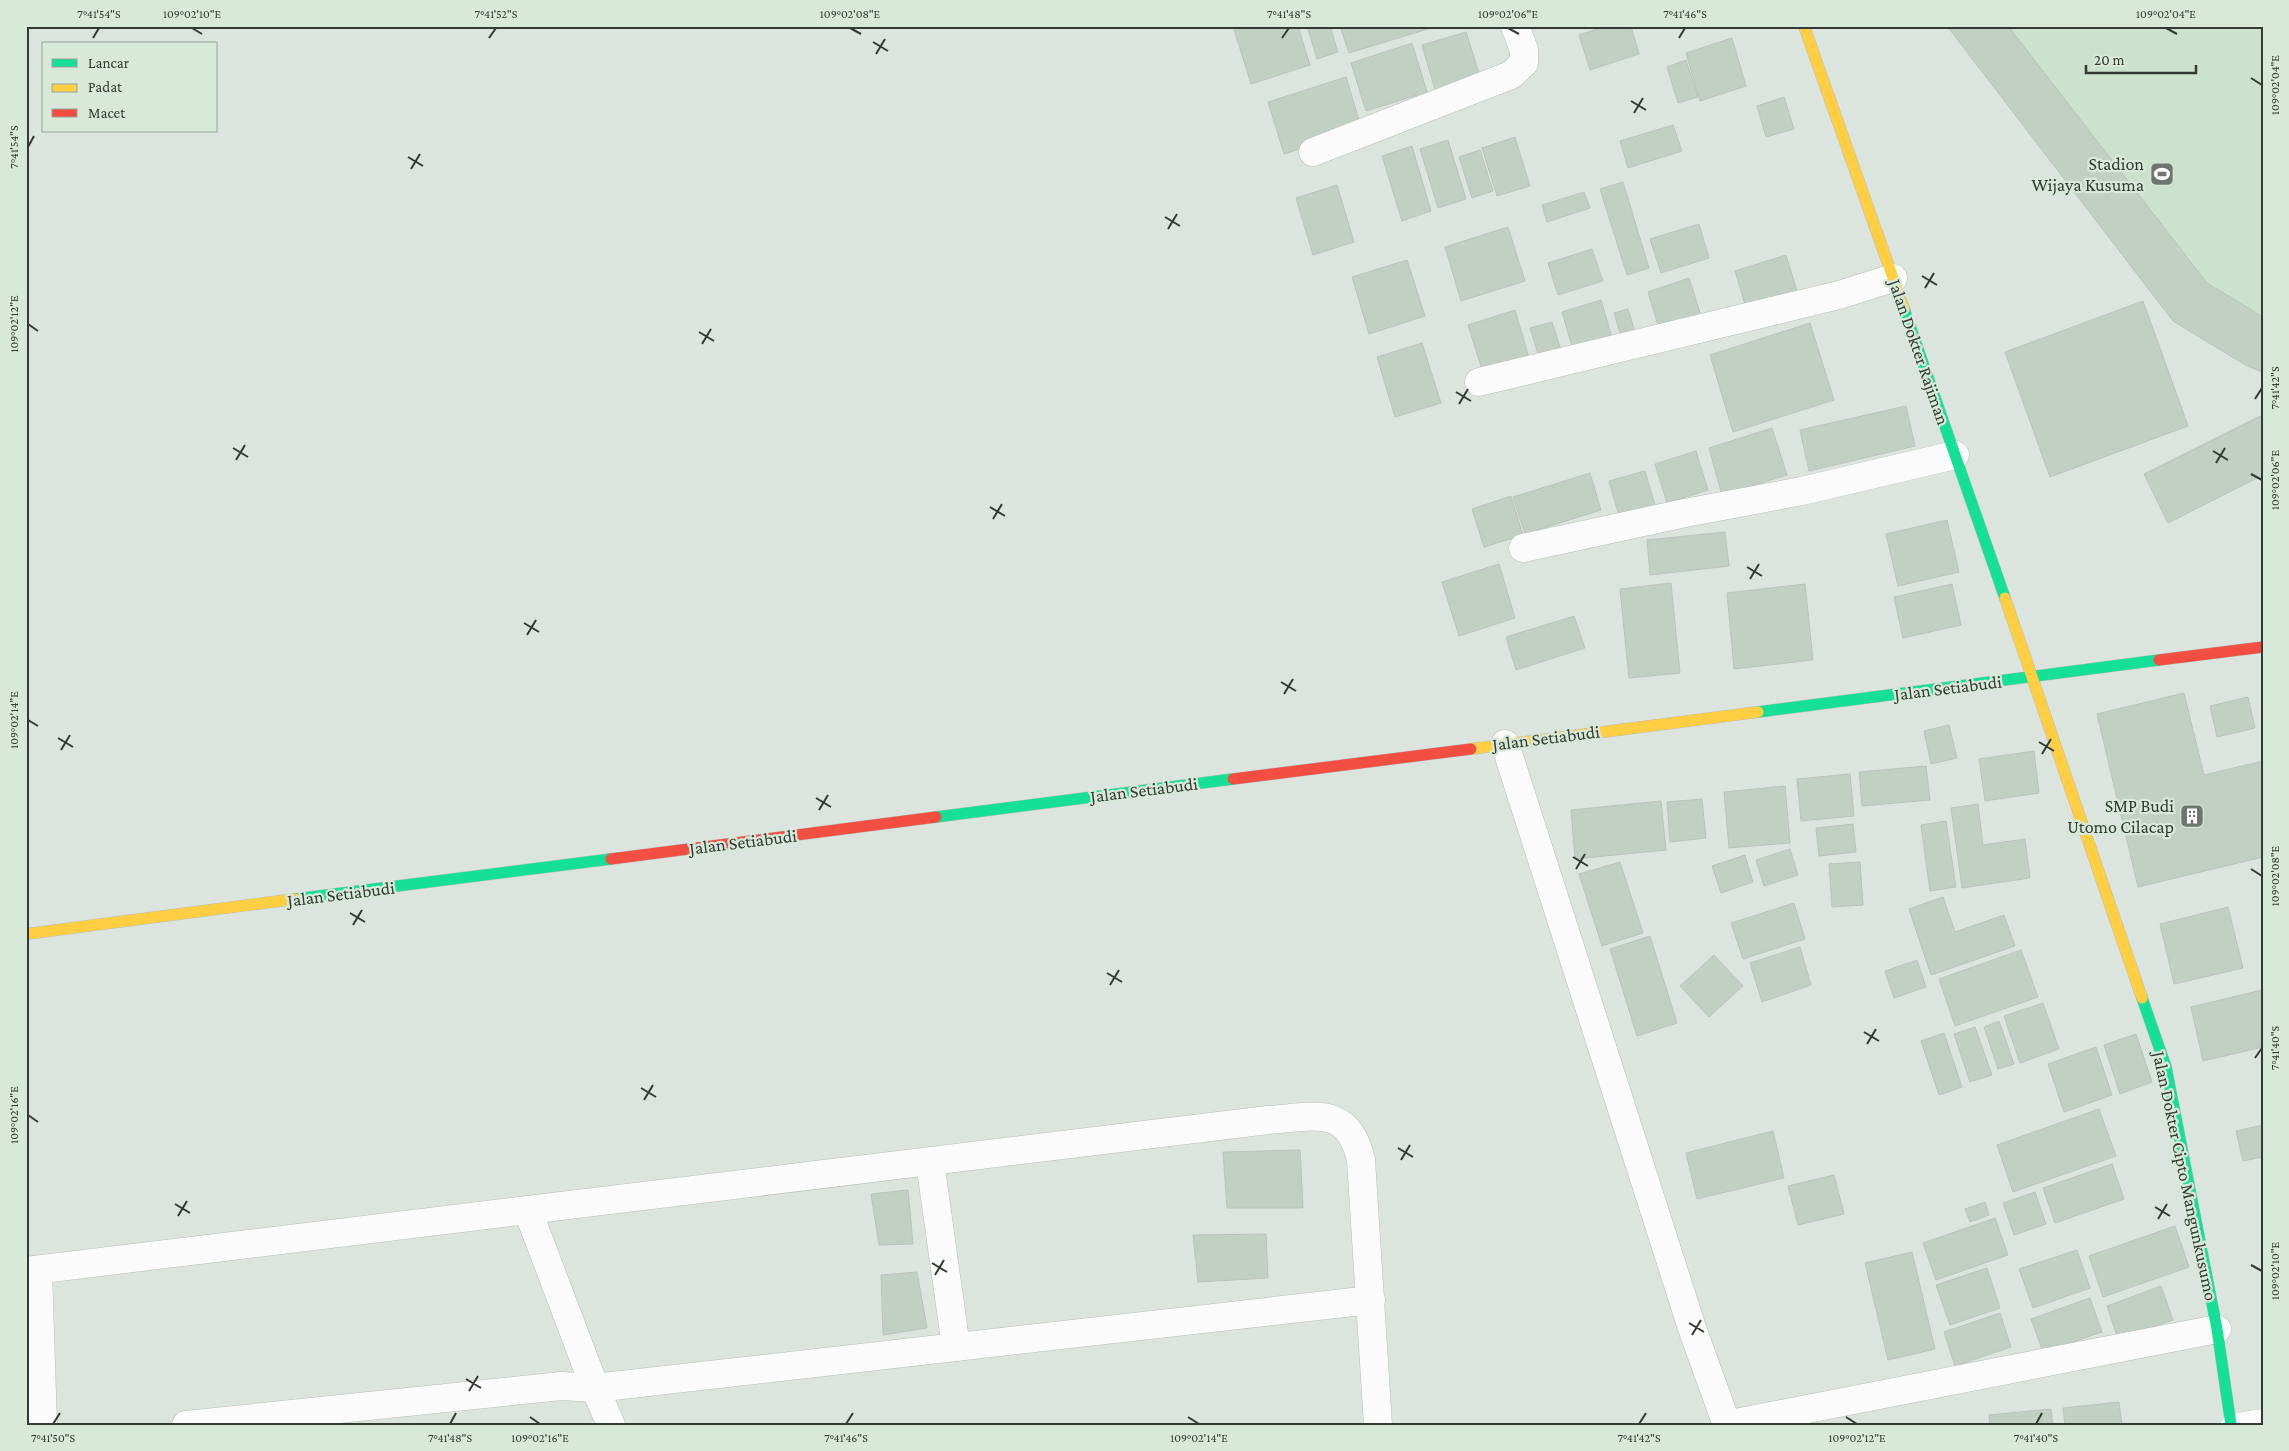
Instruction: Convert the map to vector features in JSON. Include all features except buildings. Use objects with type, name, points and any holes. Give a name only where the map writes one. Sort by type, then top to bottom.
[{"type":"street","points":[[1313,152],[1511,75],[1524,63],[1524,50],[1515,26]]},
{"type":"street","name":"Jalan Dokter Rajiman","points":[[1804,26],[2034,677]]},
{"type":"street","points":[[1479,382],[1829,297],[1894,278]]},
{"type":"street","points":[[1523,548],[1686,513],[1802,491],[1954,454]]},
{"type":"street","name":"Jalan Setiabudi","points":[[26,934],[2263,647]]},
{"type":"street","name":"Jalan Dokter Cipto Mangunkusumo","points":[[2034,677],[2166,1067],[2217,1329],[2231,1424]]},
{"type":"street","points":[[1506,744],[1693,1331],[1726,1425],[2217,1329]]},
{"type":"street","points":[[43,1425],[32,1270],[1268,1120],[1316,1116],[1332,1119],[1345,1126],[1356,1141],[1361,1160],[1378,1425]]},
{"type":"street","points":[[930,1162],[956,1347]]},
{"type":"street","points":[[528,1211],[595,1388],[611,1425]]},
{"type":"street","points":[[186,1425],[561,1386],[595,1388],[1371,1300]]},
{"type":"lane","points":[[2231,1424],[2263,1419]]},
{"type":"green space","name":"Stadion Wijaya Kusuma","points":[[1947,26],[2263,26],[2263,372],[2247,366],[2173,321]]},
{"type":"traffic: fast","points":[[1904,309],[2005,598]]},
{"type":"traffic: fast","points":[[1758,712],[2159,660]]},
{"type":"traffic: fast","points":[[936,817],[1233,779]]},
{"type":"traffic: fast","points":[[295,899],[611,859]]},
{"type":"traffic: fast","points":[[2142,998],[2166,1067],[2217,1329],[2231,1425]]},
{"type":"traffic: slow","points":[[1804,26],[1904,309]]},
{"type":"traffic: slow","points":[[2005,598],[2142,998]]},
{"type":"traffic: slow","points":[[1471,749],[1758,712]]},
{"type":"traffic: slow","points":[[26,934],[295,899]]},
{"type":"traffic: jam","points":[[2159,660],[2263,647]]},
{"type":"traffic: jam","points":[[1233,779],[1471,749]]},
{"type":"traffic: jam","points":[[611,859],[936,817]]},
{"type":"place","name":"Stadion Wijaya Kusuma","points":[[2162,174]]},
{"type":"place","name":"SMP Budi Utomo Cilacap","points":[[2192,816]]}]
